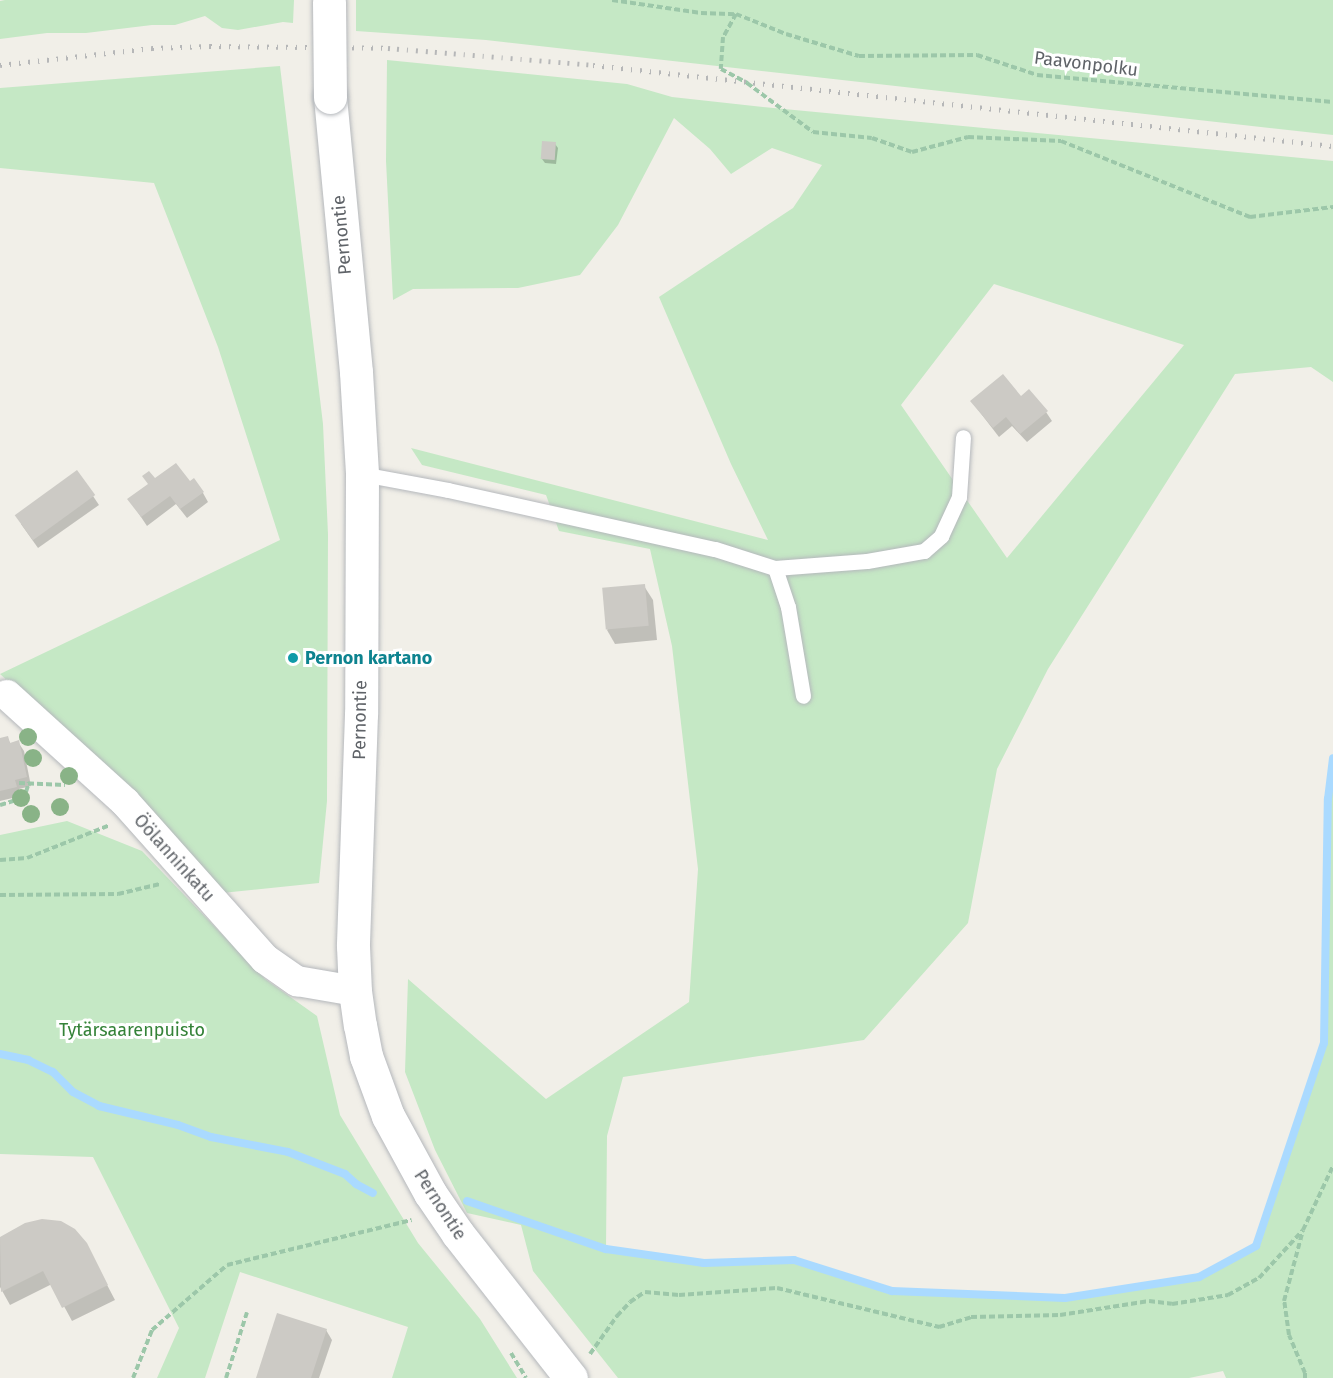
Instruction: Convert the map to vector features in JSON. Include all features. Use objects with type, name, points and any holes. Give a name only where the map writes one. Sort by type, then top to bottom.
[{"type":"street","name":"Pernontie","points":[[329,1],[330,97],[356,372],[362,474],[355,991],[366,1056],[388,1116],[415,1166],[458,1234],[578,1370]]},
{"type":"street","name":"Öölanninkatu","points":[[8,695],[132,810],[265,959],[297,981],[355,991]]},
{"type":"lane","points":[[362,474],[448,490],[715,549],[775,568],[867,561],[924,551],[941,536],[959,497],[963,437]]},
{"type":"lane","points":[[775,568],[788,607],[803,696]]},
{"type":"path","points":[[612,0],[701,13],[736,14],[723,37],[721,69],[747,83],[813,132],[872,138],[912,152],[968,137],[1061,141],[1250,217],[1333,207]]},
{"type":"path","name":"Paavonpolku","points":[[736,14],[786,34],[859,56],[977,55],[1037,75],[1333,102]]},
{"type":"path","points":[[0,805],[16,800],[26,792],[29,782]]},
{"type":"path","points":[[0,860],[27,858],[116,822],[132,810]]},
{"type":"path","points":[[0,895],[118,894],[171,881],[186,871]]},
{"type":"path","points":[[1305,1378],[1289,1335],[1284,1301],[1303,1230],[1333,1166]]},
{"type":"path","points":[[133,1378],[152,1330],[226,1265],[419,1219]]},
{"type":"path","points":[[578,1370],[617,1316],[630,1302],[645,1292],[679,1295],[777,1288],[939,1327],[971,1317],[1060,1315],[1149,1301],[1172,1304],[1228,1294],[1259,1278],[1303,1230]]},
{"type":"path","points":[[226,1378],[247,1312]]},
{"type":"green space","points":[[5,0],[294,0],[293,23],[283,22],[238,30],[222,28],[205,16],[175,25],[152,25],[86,33],[47,33],[0,39],[0,1]]},
{"type":"green space","points":[[356,0],[1333,0],[1333,135],[486,40],[356,31]]},
{"type":"green space","points":[[387,60],[627,84],[672,97],[763,107],[1333,161],[1333,382],[1311,367],[1235,374],[1048,669],[997,769],[968,923],[864,1040],[623,1077],[607,1136],[606,1249],[704,1263],[794,1260],[892,1291],[1065,1298],[1199,1277],[1256,1246],[1324,1043],[1328,799],[1333,758],[1333,1378],[1226,1378],[1223,1371],[1189,1378],[618,1378],[533,1271],[521,1225],[467,1213],[435,1150],[405,1072],[408,979],[546,1099],[689,1002],[698,869],[672,646],[650,549],[559,531],[546,495],[422,465],[411,448],[768,540],[731,464],[659,297],[793,208],[822,165],[772,148],[731,174],[710,149],[674,118],[618,225],[580,275],[518,288],[413,289],[393,300],[386,161]],"holes":[[[994,284],[1184,345],[1007,558],[901,405]]]},
{"type":"green space","points":[[280,66],[323,424],[328,534],[327,801],[319,883],[222,893],[52,720],[0,674],[280,540],[218,347],[154,183],[0,168],[0,88]]},
{"type":"green space","name":"Tytärsaarenpuisto","points":[[67,821],[142,851],[265,979],[317,1016],[340,1115],[418,1243],[480,1319],[517,1378],[392,1378],[408,1327],[240,1272],[205,1378],[157,1378],[179,1328],[93,1157],[0,1154],[0,835]]},
{"type":"building","points":[[542,141],[556,142],[555,160],[541,159]]},
{"type":"building","points":[[1003,374],[1021,396],[1029,389],[1048,411],[1020,434],[1006,417],[993,428],[970,401]]},
{"type":"building","points":[[176,463],[190,481],[194,478],[204,492],[180,509],[170,496],[141,517],[127,499],[148,484],[142,476],[149,471],[155,478]]},
{"type":"building","points":[[77,470],[95,495],[33,540],[15,515]]},
{"type":"building","points":[[645,584],[649,626],[606,630],[602,588]]},
{"type":"building","points":[[8,736],[10,743],[19,740],[27,777],[15,780],[17,787],[0,791],[0,738]]},
{"type":"building","points":[[42,1219],[61,1221],[75,1229],[87,1243],[108,1285],[62,1308],[43,1271],[1,1292],[0,1237],[25,1223]]},
{"type":"building","points":[[277,1313],[327,1329],[311,1378],[256,1378]]},
{"type":"waterway","points":[[467,1201],[606,1249],[704,1263],[794,1260],[892,1291],[1065,1298],[1199,1277],[1256,1246],[1324,1043],[1328,799],[1333,758]]},
{"type":"waterway","points":[[0,1054],[28,1060],[53,1072],[73,1092],[99,1106],[178,1125],[211,1137],[288,1152],[345,1174],[356,1184],[373,1193]]},
{"type":"railway","points":[[0,65],[152,48],[210,46],[388,48],[593,65],[1333,146]]},
{"type":"place","name":"Pernon kartano","points":[[293,658]]}]
